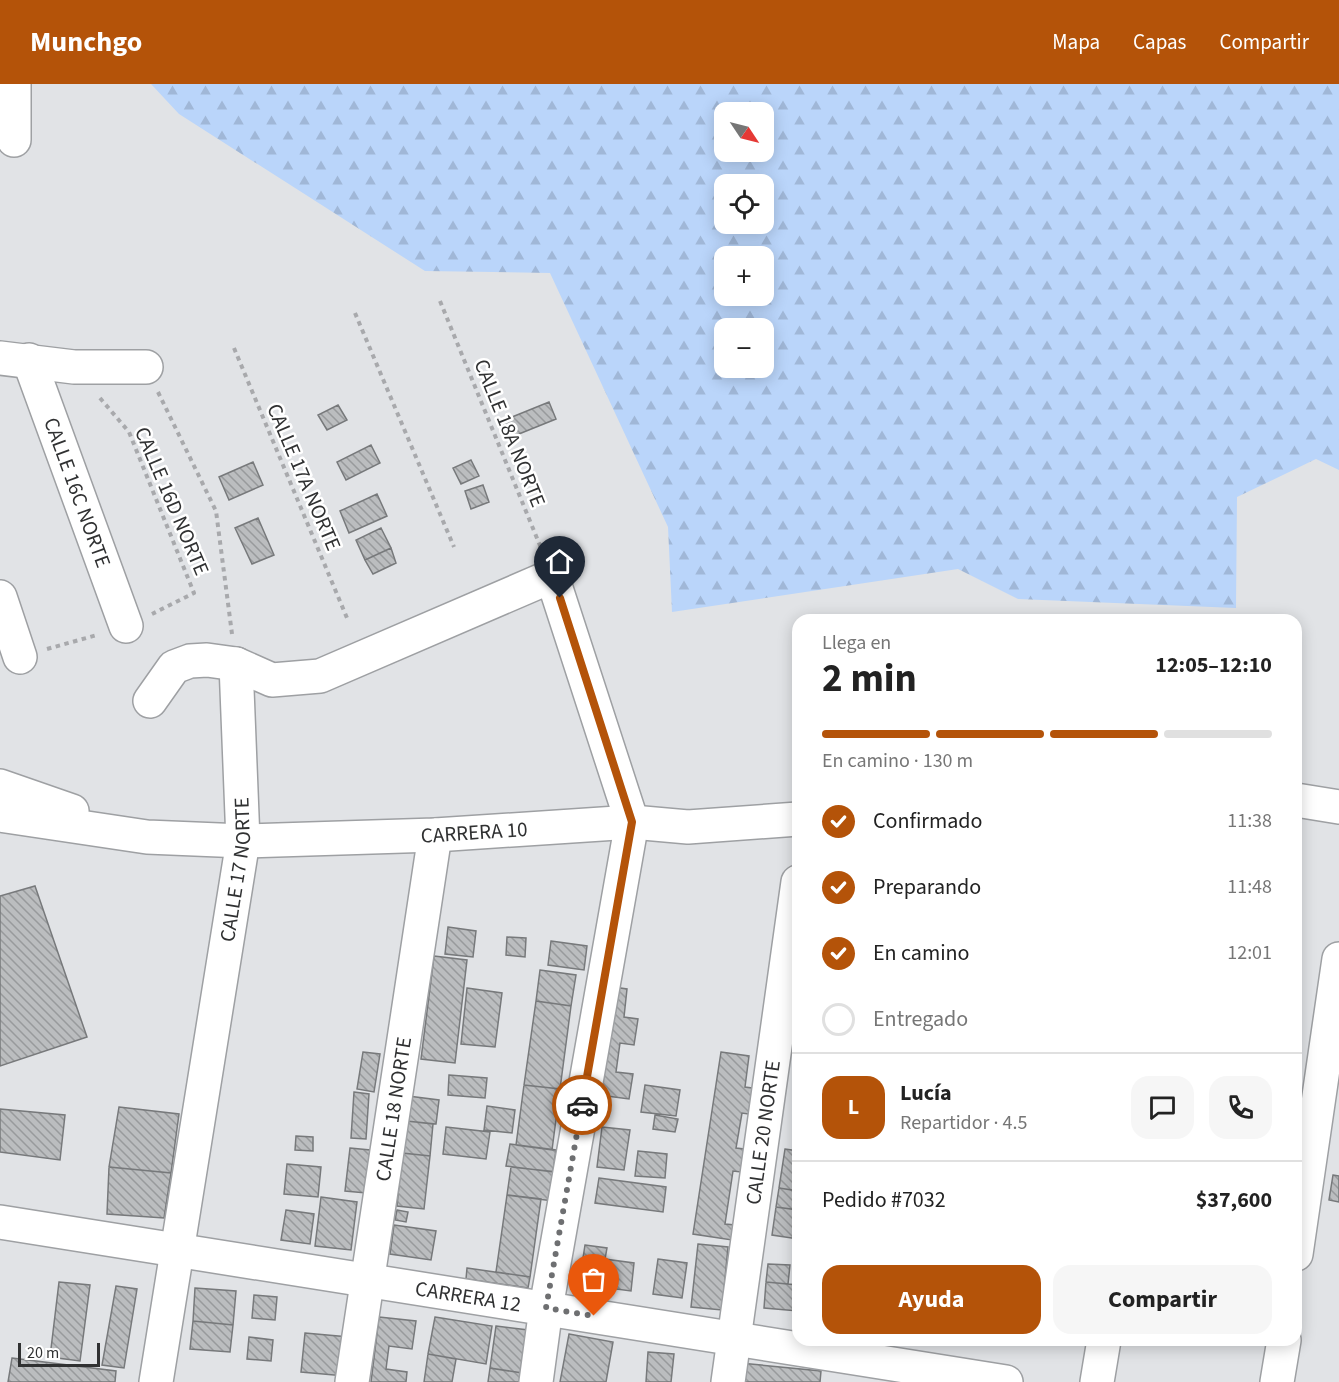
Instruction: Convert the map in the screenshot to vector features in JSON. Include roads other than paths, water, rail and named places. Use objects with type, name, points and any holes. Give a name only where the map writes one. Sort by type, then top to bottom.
[{"type":"street","points":[[14,84],[14,140]]},
{"type":"street","points":[[14,359],[74,367],[146,367]]},
{"type":"street","name":"CALLE 16C NORTE","points":[[14,359],[126,626]]},
{"type":"street","points":[[150,701],[174,667],[190,661],[207,660],[236,664],[272,680],[320,676],[552,576],[632,822],[546,1308],[536,1382]]},
{"type":"street","points":[[0,597],[20,657]]},
{"type":"street","name":"CALLE 17 NORTE","points":[[156,1382],[243,842],[236,664]]},
{"type":"street","name":"CARRERA 10","points":[[0,786],[147,837]]},
{"type":"street","points":[[1302,801],[1339,807]]},
{"type":"street","name":"CARRERA 10","points":[[0,815],[147,837],[243,842],[435,835],[632,822],[688,826],[792,819]]},
{"type":"street","name":"CALLE 18 NORTE","points":[[352,1382],[435,835]]},
{"type":"street","name":"CALLE 20 NORTE","points":[[728,1382],[736,1338],[792,926]]},
{"type":"street","points":[[1302,1213],[1339,959]]},
{"type":"street","name":"CARRERA 12","points":[[0,1222],[792,1346]]},
{"type":"street","name":"CARRERA 12","points":[[793,1346],[913,1363],[1006,1382]]},
{"type":"street","points":[[1097,1382],[1103,1346]]},
{"type":"street","points":[[1277,1382],[1283,1346]]}]
